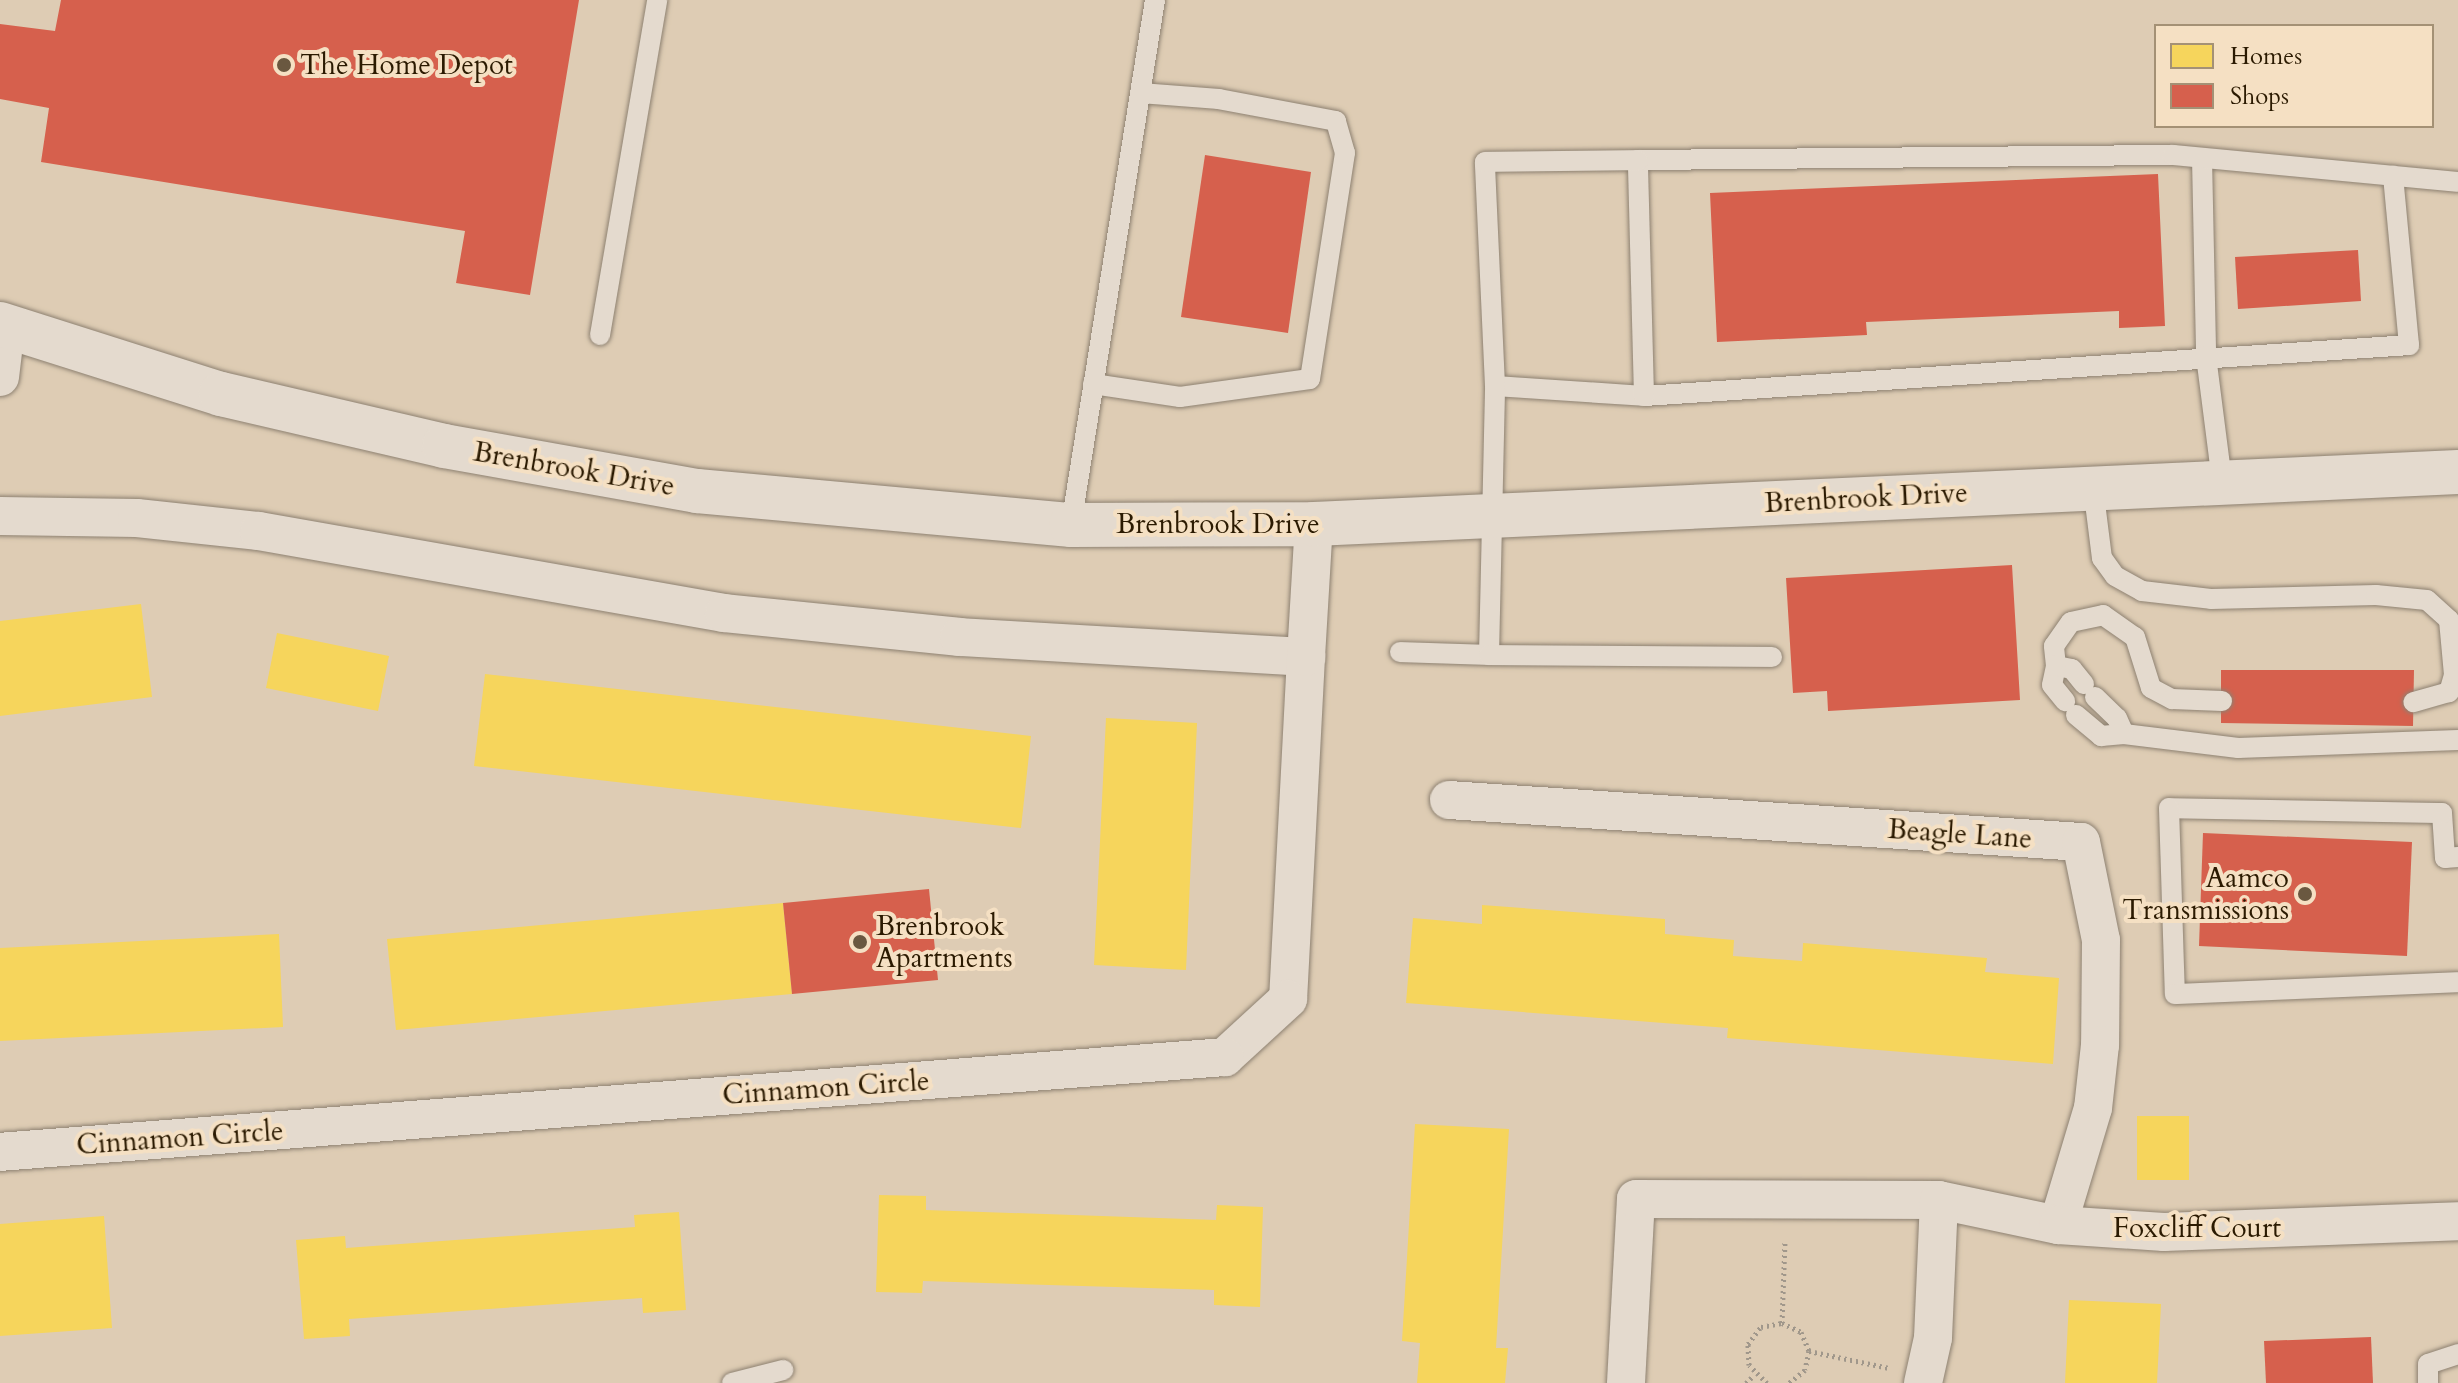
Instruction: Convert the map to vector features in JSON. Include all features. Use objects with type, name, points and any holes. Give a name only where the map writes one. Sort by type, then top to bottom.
[{"type":"street","points":[[0,377],[3,325]]},
{"type":"street","name":"Brenbrook Drive","points":[[3,325],[221,394],[444,446],[697,491],[1071,525],[1314,524],[2458,472]]},
{"type":"street","points":[[0,516],[137,518],[259,531],[724,613],[959,637],[1306,657]]},
{"type":"street","name":"Cinnamon Circle","points":[[0,1152],[1225,1057],[1288,999],[1314,524]]},
{"type":"street","name":"Beagle Lane","points":[[1449,800],[2081,842],[2101,940],[2100,1045],[2093,1108],[2058,1225]]},
{"type":"street","name":"Foxcliff Court","points":[[1626,1383],[1636,1199],[1939,1200],[2058,1225],[2164,1232],[2458,1221]]},
{"type":"street","points":[[1924,1380],[1933,1338],[1939,1200]]},
{"type":"lane","points":[[600,335],[657,0]]},
{"type":"lane","points":[[1071,525],[1155,0]]},
{"type":"lane","points":[[1093,384],[1180,397],[1310,379],[1345,153],[1336,121],[1219,99],[1140,93]]},
{"type":"lane","points":[[2202,158],[2206,356],[2222,481]]},
{"type":"lane","points":[[1489,655],[1495,386],[1485,162],[2202,158],[2458,182]]},
{"type":"lane","points":[[1638,160],[1644,396]]},
{"type":"lane","points":[[1495,386],[1644,396],[2206,356],[2409,345],[2393,176]]},
{"type":"lane","points":[[2093,487],[2102,558],[2115,576],[2142,591],[2211,599],[2376,595],[2427,600],[2449,620],[2454,675],[2449,692],[2413,702]]},
{"type":"lane","points":[[2222,701],[2172,699],[2151,688],[2135,637],[2103,615],[2086,615],[2061,631],[2054,646],[2056,666],[2052,685],[2101,736],[2124,734],[2238,748],[2458,740]]},
{"type":"lane","points":[[1400,652],[1772,657]]},
{"type":"lane","points":[[2056,666],[2072,669],[2117,718],[2124,734]]},
{"type":"lane","points":[[2458,857],[2445,858],[2442,813],[2169,808],[2175,994],[2458,982]]},
{"type":"lane","points":[[2428,1383],[2428,1364],[2458,1354]]},
{"type":"lane","points":[[732,1383],[783,1370]]},
{"type":"path","points":[[1782,1323],[1786,1200]]},
{"type":"path","points":[[1767,1383],[1754,1375],[1746,1355],[1753,1334],[1782,1323],[1801,1332],[1809,1351],[1805,1370],[1789,1383]]},
{"type":"path","points":[[1809,1351],[1924,1380]]},
{"type":"path","points":[[1746,1383],[1754,1375]]},
{"type":"building: Homes","points":[[141,604],[152,697],[0,716],[0,621]]},
{"type":"building: Homes","points":[[277,633],[389,656],[378,711],[266,688]]},
{"type":"building: Homes","points":[[485,674],[1031,736],[1021,828],[474,766]]},
{"type":"building: Homes","points":[[1106,718],[1197,723],[1186,970],[1094,965]]},
{"type":"building: Homes","points":[[783,903],[792,994],[396,1030],[387,939]]},
{"type":"building: Homes","points":[[1482,905],[1665,919],[1665,934],[1734,940],[1733,956],[1802,961],[1803,943],[1987,958],[1985,972],[2059,978],[2053,1064],[1727,1038],[1728,1028],[1406,1003],[1413,918],[1482,924]]},
{"type":"building: Homes","points":[[279,934],[283,1027],[0,1041],[0,948]]},
{"type":"building: Homes","points":[[2137,1116],[2189,1116],[2189,1180],[2137,1180]]},
{"type":"building: Homes","points":[[1415,1124],[1509,1129],[1496,1348],[1508,1348],[1505,1383],[1417,1383],[1420,1343],[1402,1341]]},
{"type":"building: Homes","points":[[879,1195],[926,1196],[926,1210],[1216,1220],[1217,1205],[1263,1207],[1260,1307],[1214,1305],[1214,1290],[923,1281],[922,1293],[876,1292]]},
{"type":"building: Homes","points":[[679,1212],[686,1310],[643,1313],[642,1298],[349,1319],[350,1336],[304,1339],[296,1240],[345,1236],[346,1248],[635,1227],[634,1215]]},
{"type":"building: Homes","points":[[104,1216],[112,1328],[0,1336],[0,1224]]},
{"type":"building: Homes","points":[[2069,1300],[2161,1304],[2157,1383],[2065,1383]]},
{"type":"building: Shops","name":"The Home Depot","points":[[61,0],[579,0],[530,295],[456,283],[465,231],[41,162],[49,108],[0,99],[0,24],[55,31]]},
{"type":"building: Shops","points":[[1205,155],[1311,172],[1288,333],[1181,317]]},
{"type":"building: Shops","points":[[2158,174],[2165,326],[2119,328],[2119,311],[1866,322],[1867,335],[1717,342],[1710,193]]},
{"type":"building: Shops","points":[[2358,250],[2361,301],[2238,309],[2235,257]]},
{"type":"building: Shops","points":[[2012,565],[2020,700],[1828,711],[1827,691],[1793,693],[1786,578]]},
{"type":"building: Shops","points":[[2221,670],[2414,670],[2413,726],[2221,723]]},
{"type":"building: Shops","name":"Aamco Transmissions","points":[[2203,833],[2412,842],[2407,956],[2199,946]]},
{"type":"building: Shops","name":"Brenbrook Apartments","points":[[929,889],[938,980],[792,994],[783,903]]},
{"type":"building: Shops","points":[[2371,1337],[2373,1383],[2266,1383],[2264,1341]]},
{"type":"place","name":"The Home Depot","points":[[284,65]]},
{"type":"place","name":"Aamco Transmissions","points":[[2305,894]]},
{"type":"place","name":"Brenbrook Apartments","points":[[860,942]]}]
